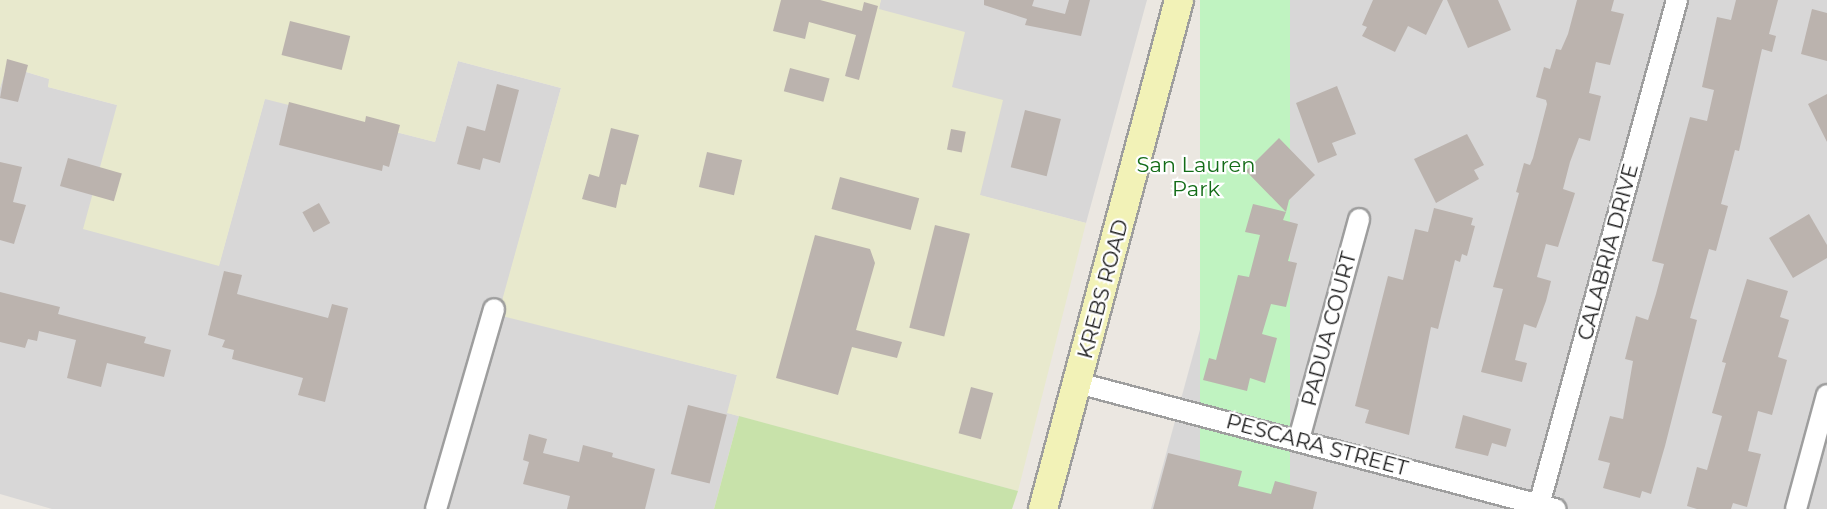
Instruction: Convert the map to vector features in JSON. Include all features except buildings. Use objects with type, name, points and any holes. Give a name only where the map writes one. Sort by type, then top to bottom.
[{"type":"street","name":"KREBS ROAD","points":[[1043,509],[1179,0]]},
{"type":"street","name":"CALABRIA DRIVE","points":[[1547,507],[1677,0]]},
{"type":"street","name":"PADUA COURT","points":[[1299,439],[1359,219]]},
{"type":"street","points":[[436,509],[494,309]]},
{"type":"street","name":"PESCARA STREET","points":[[1078,383],[1299,439],[1547,507]]},
{"type":"street","points":[[1796,509],[1827,395]]},
{"type":"shaded area","points":[[881,0],[1147,0],[1086,223],[979,195],[952,87],[878,9]]},
{"type":"shaded area","points":[[1290,0],[1827,0],[1827,509],[1151,509]]},
{"type":"shaded area","points":[[458,61],[561,88],[499,314],[737,375],[728,413],[739,416],[714,509],[52,509],[0,494],[0,88],[6,66],[50,79],[48,87],[117,105],[219,265],[265,98],[435,142]]},
{"type":"green space","points":[[0,0],[881,0],[879,9],[965,32],[952,87],[1003,100],[980,195],[1086,223],[1018,491],[727,413],[737,375],[498,315],[561,88],[458,61],[435,142],[265,99],[219,266],[83,229],[117,105],[48,87],[49,79],[7,66],[0,88]]},
{"type":"green space","points":[[1200,0],[1290,0],[1290,509],[1200,509]]},
{"type":"green space","points":[[739,416],[1018,491],[1012,509],[714,509]]},
{"type":"park label","name":"San Lauren Park","points":[[1196,177]]}]
